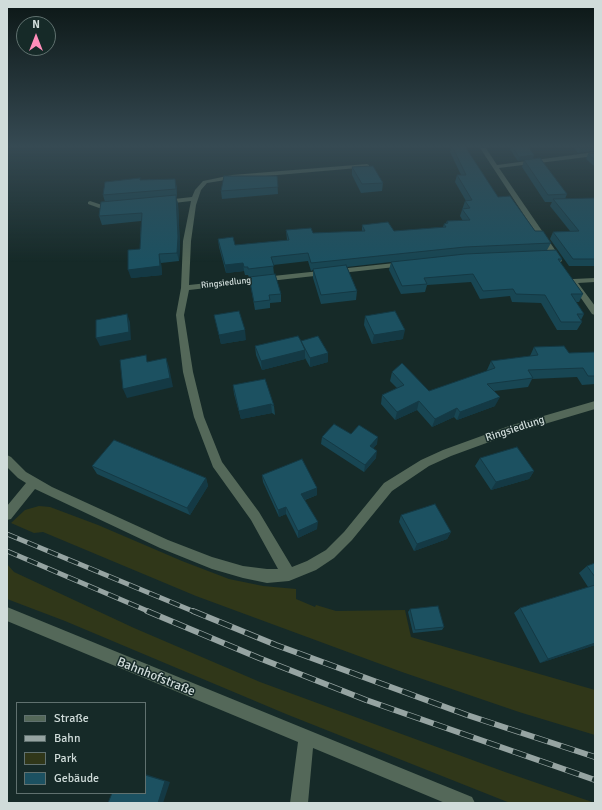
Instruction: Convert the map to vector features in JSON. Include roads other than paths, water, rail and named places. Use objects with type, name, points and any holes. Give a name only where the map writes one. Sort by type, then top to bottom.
[{"type":"street","name":"Ringsiedlung","points":[[202,186],[198,190],[195,199],[187,241],[184,288],[180,315],[188,372],[199,417],[217,464],[255,516],[289,575]]},
{"type":"street","points":[[508,186],[550,254],[561,264]]},
{"type":"street","points":[[156,202],[195,199]]},
{"type":"street","points":[[90,203],[102,207],[118,206]]},
{"type":"street","name":"Ringsiedlung","points":[[184,288],[412,264]]},
{"type":"street","points":[[595,280],[571,278],[595,312]]},
{"type":"street","name":"Ringsiedlung","points":[[7,460],[22,475],[34,483],[64,499],[157,541],[212,563],[243,572],[267,576],[289,575],[311,566],[330,554],[348,536],[388,487],[412,470],[447,453],[502,432],[595,405]]},
{"type":"street","points":[[7,515],[34,483]]},
{"type":"street","name":"Bahnhofstraße","points":[[7,614],[466,803]]},
{"type":"street","points":[[299,803],[306,738]]},
{"type":"railway","points":[[7,534],[195,612]]},
{"type":"railway","points":[[7,551],[150,612]]},
{"type":"railway","points":[[147,611],[259,658],[366,700],[595,780]]},
{"type":"railway","points":[[193,611],[276,645],[467,715],[595,757]]}]
